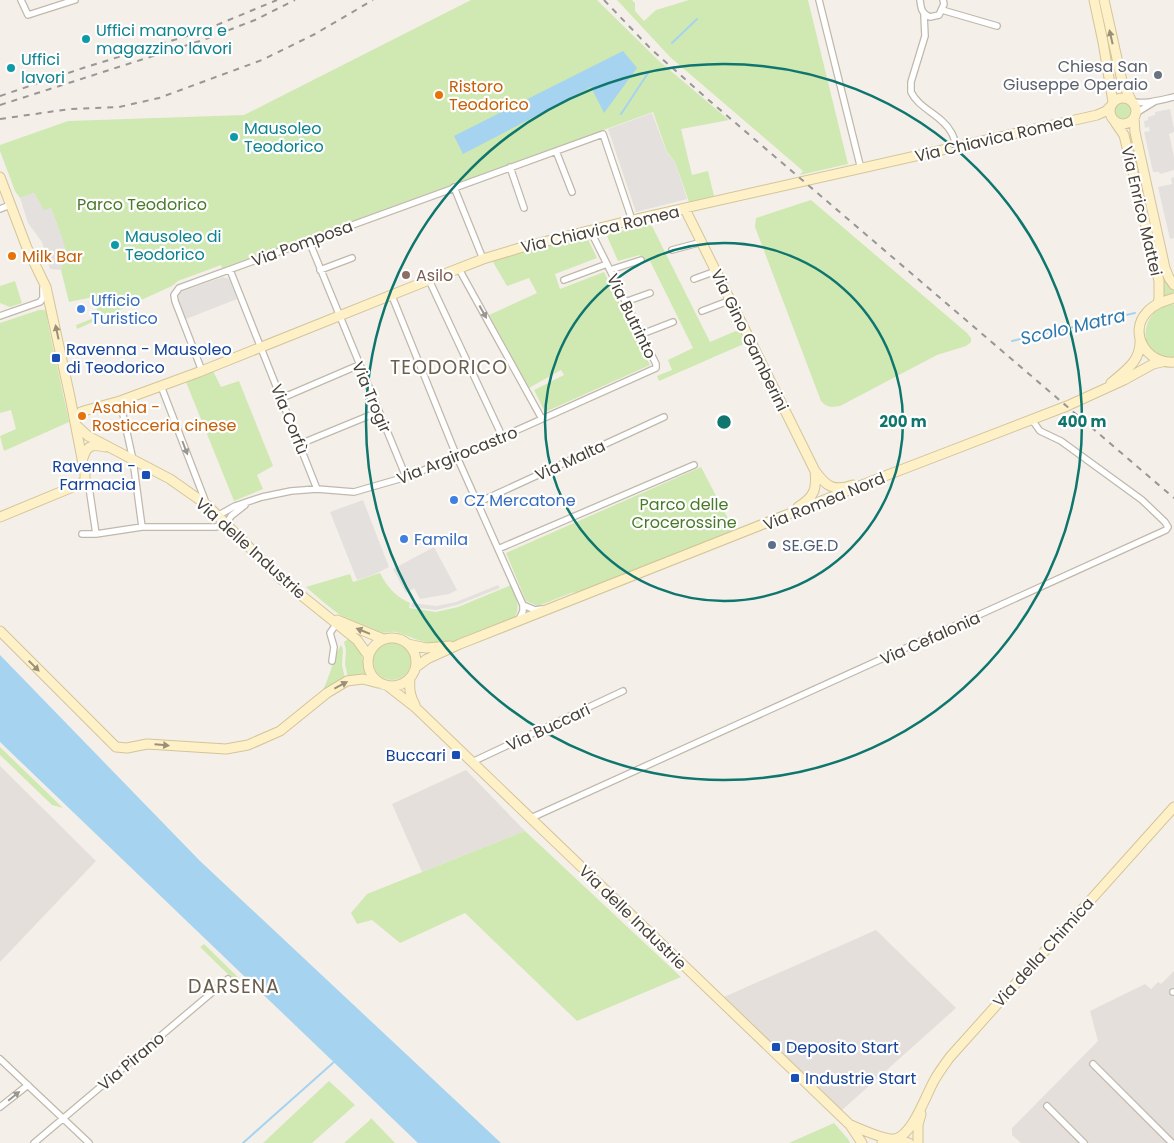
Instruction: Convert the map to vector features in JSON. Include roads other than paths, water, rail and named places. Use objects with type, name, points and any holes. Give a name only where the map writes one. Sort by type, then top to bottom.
[{"type":"street","points":[[21,0],[28,15],[74,0]]},
{"type":"street","points":[[819,0],[861,169]]},
{"type":"street","points":[[920,0],[920,8],[924,15],[925,36],[911,82],[911,92],[920,103],[947,125],[953,134],[956,147]]},
{"type":"street","points":[[924,15],[930,17],[938,15],[942,10],[943,0]]},
{"type":"street","points":[[1094,0],[1103,42],[1112,104],[1110,115],[1114,120],[1126,124],[1156,101]]},
{"type":"street","points":[[1104,0],[1122,81],[1132,101],[1135,116]]},
{"type":"street","points":[[942,10],[997,26]]},
{"type":"street","points":[[1112,104],[1120,98],[1132,101],[1156,101],[1174,97]]},
{"type":"street","name":"Via Chiavica Romea","points":[[87,410],[120,401],[202,371],[483,259],[523,247],[632,220],[1097,115],[1106,111],[1112,104]]},
{"type":"street","name":"Via Chiavica Romea","points":[[1097,115],[1106,116],[1114,120]]},
{"type":"street","name":"Via Enrico Mattei","points":[[1135,116],[1135,132],[1165,268],[1174,286]]},
{"type":"street","name":"Via Enrico Mattei","points":[[1114,120],[1124,135],[1157,272],[1159,281],[1158,303]]},
{"type":"street","name":"Via Pomposa","points":[[202,371],[179,314],[174,295],[178,288],[556,150],[603,134],[632,220]]},
{"type":"street","points":[[556,150],[572,192]]},
{"type":"street","points":[[510,167],[524,208]]},
{"type":"street","points":[[0,177],[27,248],[46,287],[51,305],[85,480],[90,487],[96,534]]},
{"type":"street","points":[[454,187],[483,259]]},
{"type":"street","points":[[0,209],[10,205]]},
{"type":"street","name":"Via Gino Gamberini","points":[[685,209],[815,470],[821,484],[818,495],[825,501]]},
{"type":"street","name":"Via Butrinto","points":[[590,230],[642,334],[656,364],[656,368]]},
{"type":"street","name":"Via Trogir","points":[[308,241],[406,478]]},
{"type":"street","points":[[672,250],[702,242]]},
{"type":"street","points":[[320,270],[352,258]]},
{"type":"street","points":[[608,267],[641,260]]},
{"type":"street","name":"Via Butrinto","points":[[564,280],[608,267]]},
{"type":"street","points":[[460,269],[542,419]]},
{"type":"street","name":"Via Corfù","points":[[230,270],[317,489]]},
{"type":"street","points":[[694,279],[716,271]]},
{"type":"street","points":[[0,316],[40,302],[43,298],[43,290],[40,273]]},
{"type":"street","points":[[429,280],[502,436]]},
{"type":"street","points":[[626,302],[650,293]]},
{"type":"street","points":[[392,296],[457,457],[523,605],[523,611],[518,622]]},
{"type":"street","points":[[1158,303],[1174,298]]},
{"type":"street","points":[[702,311],[731,300]]},
{"type":"street","name":"Via Romea Nord","points":[[1103,389],[1136,361],[1140,347],[1139,328],[1141,320],[1145,313],[1158,303]]},
{"type":"street","points":[[642,334],[672,322]]},
{"type":"street","points":[[1140,340],[1146,352],[1156,360],[1174,362]]},
{"type":"street","name":"Via Romea Nord","points":[[416,667],[427,659],[460,644],[872,481],[1032,420],[1103,389],[1153,364],[1162,362]]},
{"type":"street","points":[[282,398],[359,365]]},
{"type":"street","name":"Via Argirocastro","points":[[217,516],[234,506],[291,491],[317,489],[354,492],[406,478],[656,368]]},
{"type":"street","points":[[161,386],[207,505]]},
{"type":"street","points":[[70,397],[80,407],[87,410]]},
{"type":"street","points":[[120,401],[133,460],[142,527]]},
{"type":"street","points":[[75,423],[81,412],[87,410]]},
{"type":"street","points":[[300,444],[378,412]]},
{"type":"street","name":"Via Malta","points":[[477,503],[664,417]]},
{"type":"street","name":"Via Cefalonia","points":[[530,818],[1166,530],[1168,526],[1165,522],[1142,500],[1061,441],[1040,431],[1032,420]]},
{"type":"street","name":"Via delle Industrie","points":[[75,423],[82,432],[170,480],[207,505],[282,579],[340,623],[368,654]]},
{"type":"street","points":[[82,461],[85,450],[90,447],[110,448]]},
{"type":"street","points":[[498,549],[694,465]]},
{"type":"street","points":[[0,517],[80,484],[85,480]]},
{"type":"street","points":[[790,515],[796,508],[807,502],[821,484],[831,487],[842,487],[863,481],[872,481]]},
{"type":"street","name":"Via Argirocastro","points":[[226,525],[232,514],[248,502]]},
{"type":"street","points":[[82,534],[96,534],[142,527],[215,527],[226,525]]},
{"type":"street","points":[[523,605],[535,610],[554,607]]},
{"type":"street","points":[[332,661],[334,647],[330,633],[340,623]]},
{"type":"street","name":"Via delle Industrie","points":[[340,623],[383,639]]},
{"type":"street","points":[[0,631],[116,747],[127,748],[147,744],[214,749],[237,747],[258,742],[280,731],[327,692],[347,681],[363,679],[389,687],[404,684],[416,667],[416,659],[408,644],[396,638],[383,639],[372,648],[368,654],[367,662],[372,678],[378,683]]},
{"type":"street","name":"Via Romea Nord","points":[[408,644],[426,648],[460,644]]},
{"type":"street","name":"Via delle Industrie","points":[[410,678],[410,696],[416,708]]},
{"type":"street","name":"Via delle Industrie","points":[[389,687],[416,708],[850,1125],[862,1143]]},
{"type":"street","name":"Via Buccari","points":[[472,762],[623,691]]},
{"type":"street","points":[[313,704],[319,694]]},
{"type":"street","name":"Via della Chimica","points":[[894,1139],[907,1130],[923,1105],[934,1080],[966,1038],[1174,807]]},
{"type":"street","name":"Via Pirano","points":[[34,1143],[228,979]]},
{"type":"street","points":[[0,1059],[89,1143]]},
{"type":"street","points":[[1093,1064],[1172,1143]]},
{"type":"street","points":[[0,1107],[28,1085]]},
{"type":"street","name":"Via della Chimica","points":[[918,1143],[918,1125],[923,1105]]},
{"type":"street","points":[[1047,1106],[1084,1143]]},
{"type":"street","name":"Via delle Industrie","points":[[850,1125],[872,1134],[909,1143]]},
{"type":"street","points":[[882,1143],[894,1139]]},
{"type":"water","points":[[623,51],[637,68],[604,113],[591,87],[463,154],[454,136]]},
{"type":"water","points":[[0,655],[200,861],[501,1143],[418,1143],[0,742]]},
{"type":"waterway","points":[[672,43],[697,19]]},
{"type":"waterway","points":[[621,114],[648,73]]},
{"type":"waterway","name":"Scolo Matra","points":[[1012,341],[1135,313]]},
{"type":"waterway","points":[[243,1143],[334,1062]]},
{"type":"railway","points":[[0,96],[200,32],[277,0]]},
{"type":"railway","points":[[0,105],[203,40],[255,20],[295,0]]},
{"type":"railway","points":[[0,119],[70,109],[119,107],[159,98],[262,60],[315,34],[373,0]]},
{"type":"railway","points":[[604,0],[651,49],[711,102],[1174,498]]},
{"type":"place","name":"Uffici manovra e magazzino lavori","points":[[86,39]]},
{"type":"place","name":"Uffici lavori","points":[[11,68]]},
{"type":"place","name":"Chiesa San Giuseppe Operaio","points":[[1158,75]]},
{"type":"place","name":"Ristoro Teodorico","points":[[439,95]]},
{"type":"place","name":"Mausoleo Teodorico","points":[[234,137]]},
{"type":"place","name":"Mausoleo di Teodorico","points":[[115,245]]},
{"type":"place","name":"Milk Bar","points":[[12,256]]},
{"type":"place","name":"Asilo","points":[[406,275]]},
{"type":"place","name":"Ufficio Turistico","points":[[81,309]]},
{"type":"place","name":"Ravenna - Mausoleo di Teodorico","points":[[56,358]]},
{"type":"place","name":"Asahia - Rosticceria cinese","points":[[82,416]]},
{"type":"place","name":"Ravenna - Farmacia","points":[[146,475]]},
{"type":"place","name":"CZ Mercatone","points":[[454,500]]},
{"type":"place","name":"Famila","points":[[404,539]]},
{"type":"place","name":"SE.GE.D","points":[[772,545]]},
{"type":"place","name":"Buccari","points":[[456,755]]},
{"type":"place","name":"Deposito Start","points":[[776,1047]]},
{"type":"place","name":"Industrie Start","points":[[795,1078]]},
{"type":"district","name":"TEODORICO","points":[[449,367]]},
{"type":"district","name":"DARSENA","points":[[234,986]]},
{"type":"park label","name":"Parco Teodorico","points":[[142,204]]},
{"type":"park label","name":"Parco delle Crocerossine","points":[[684,513]]}]
